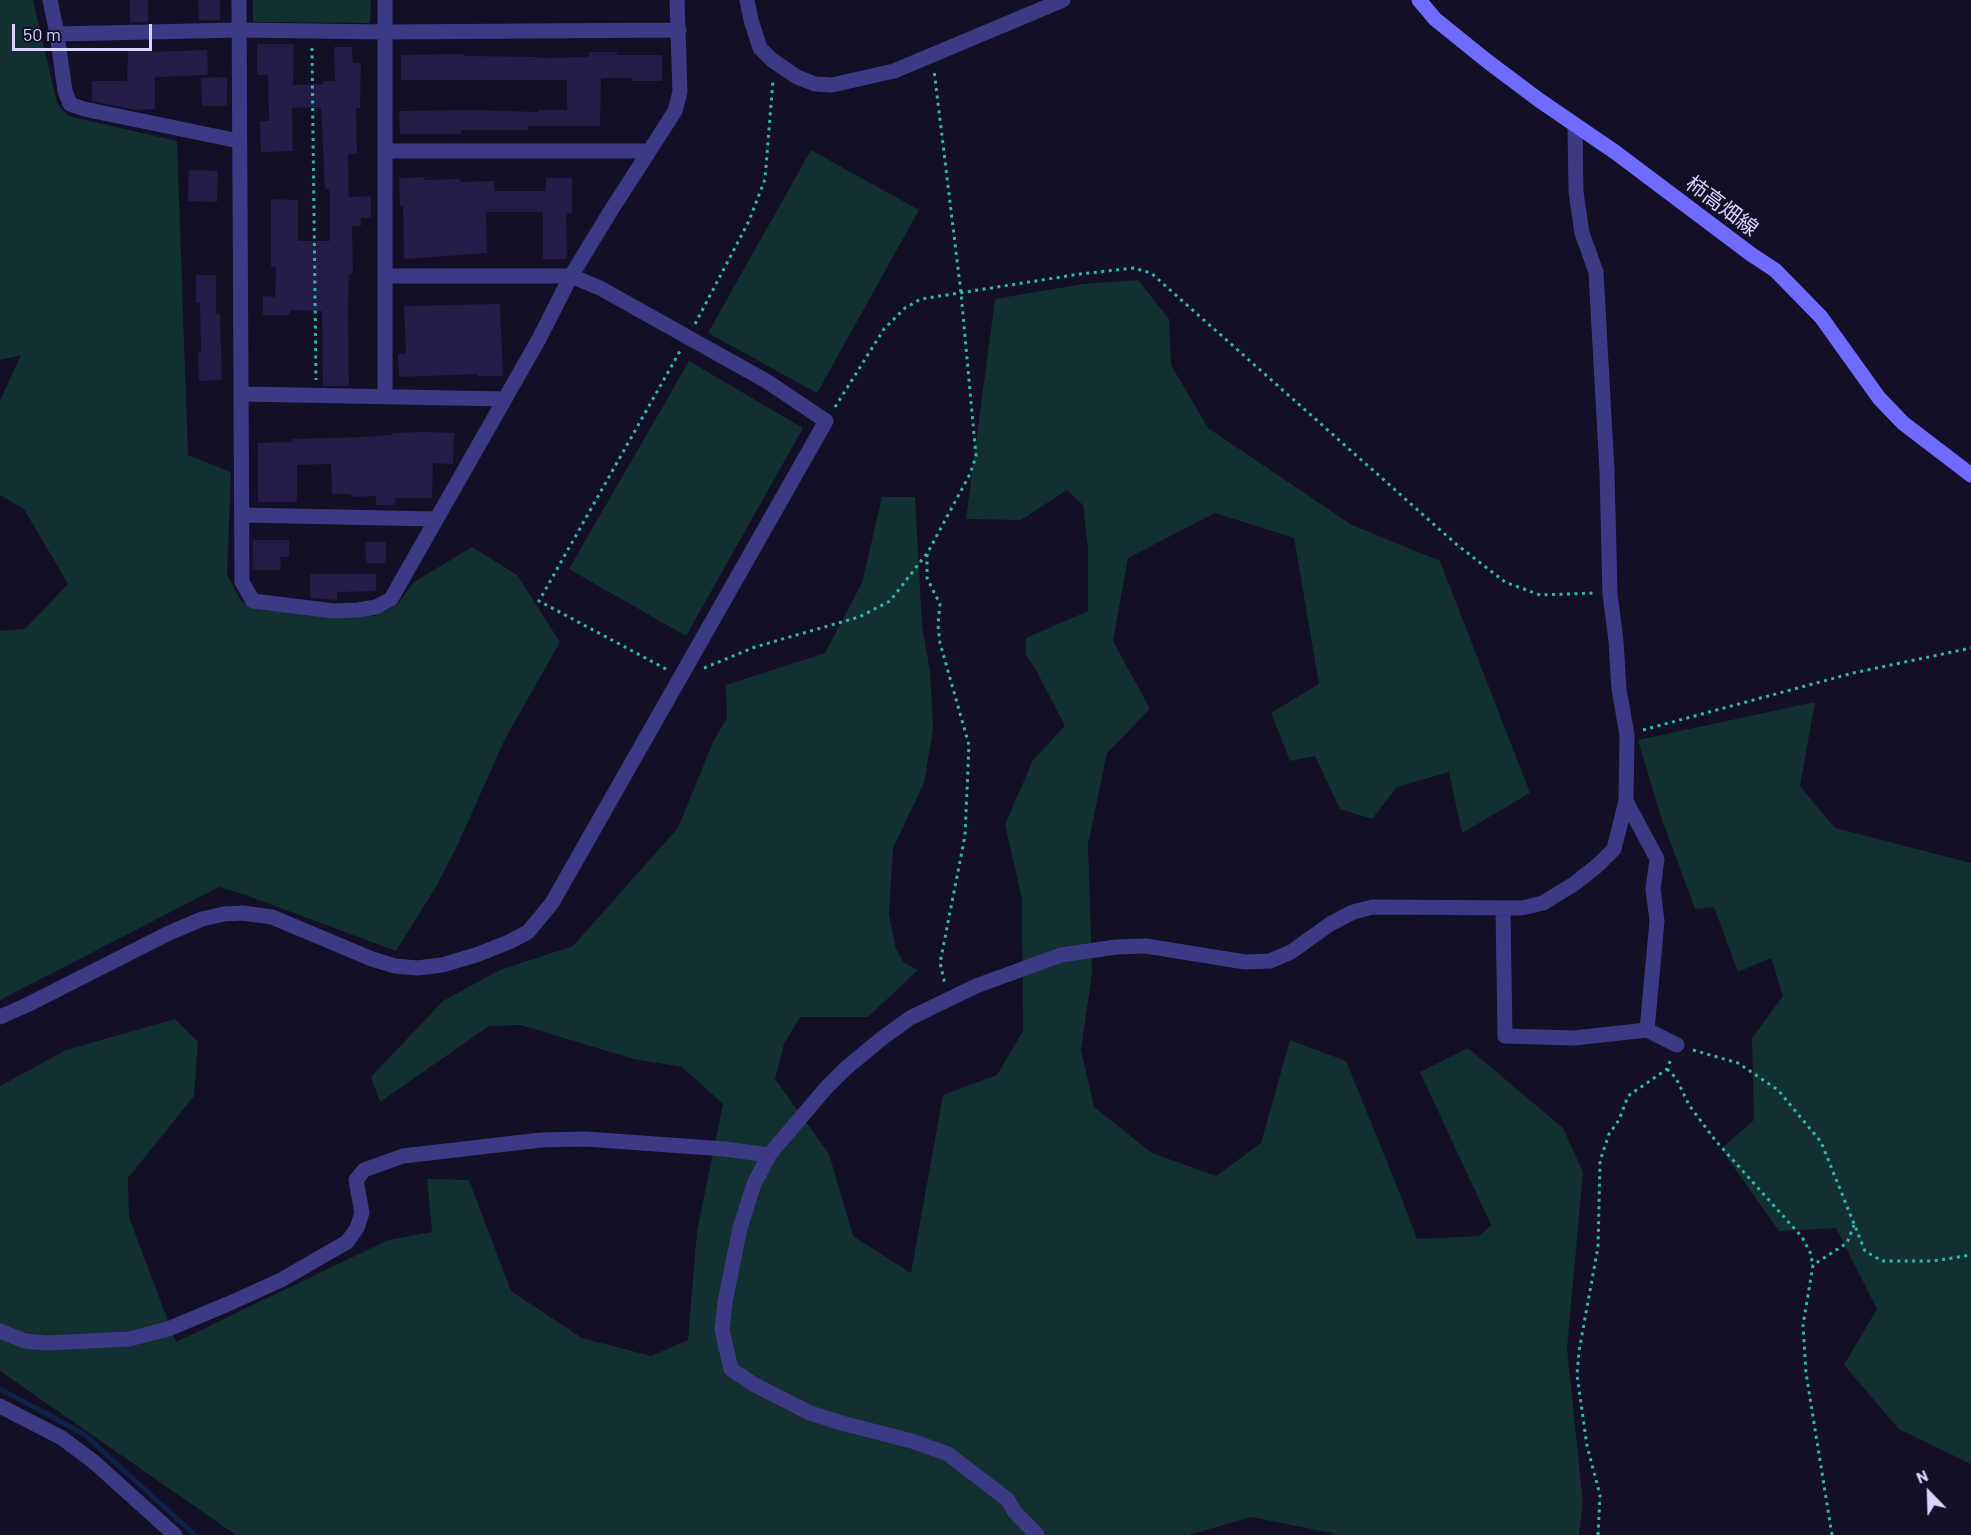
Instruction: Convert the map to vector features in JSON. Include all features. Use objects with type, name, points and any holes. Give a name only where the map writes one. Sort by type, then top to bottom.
[{"type":"main road","name":"柿高畑線","points":[[1419,0],[1435,19],[1487,61],[1775,270],[1821,317],[1879,398],[1904,423],[1971,475]]},
{"type":"street","points":[[50,0],[65,91],[70,104],[84,109],[239,141]]},
{"type":"street","points":[[239,0],[243,394],[242,582],[253,601],[334,611],[376,607],[391,599],[505,399],[571,276],[675,111],[680,92],[677,0]]},
{"type":"street","points":[[385,0],[386,397]]},
{"type":"street","points":[[747,0],[760,48],[782,68],[797,77],[815,84],[832,85],[894,71],[932,57],[1063,0]]},
{"type":"street","points":[[57,34],[239,30],[384,32],[679,30]]},
{"type":"street","points":[[1037,1535],[1014,1511],[1008,1500],[948,1454],[912,1441],[810,1413],[753,1384],[731,1369],[722,1330],[725,1302],[740,1228],[754,1184],[769,1155],[845,1069],[910,1018],[976,986],[1061,956],[1116,947],[1146,946],[1245,962],[1270,961],[1291,952],[1330,924],[1353,912],[1373,907],[1522,908],[1543,903],[1574,884],[1614,849],[1626,801],[1627,735],[1619,689],[1610,594],[1607,472],[1596,272],[1582,234],[1576,192],[1575,125]]},
{"type":"street","points":[[385,151],[649,151]]},
{"type":"street","points":[[0,1017],[169,933],[202,919],[224,915],[243,913],[272,917],[363,956],[395,966],[417,968],[442,965],[509,942],[528,932],[552,903],[826,421],[768,382],[600,288],[571,276],[385,276]]},
{"type":"street","points":[[243,394],[505,399]]},
{"type":"street","points":[[242,515],[436,519]]},
{"type":"street","points":[[1626,801],[1657,859],[1653,889],[1657,921],[1647,1030]]},
{"type":"street","points":[[1503,909],[1505,1036],[1574,1038],[1647,1030],[1677,1046]]},
{"type":"street","points":[[0,1331],[25,1341],[47,1343],[129,1339],[168,1329],[228,1304],[281,1280],[347,1242],[357,1228],[362,1213],[356,1180],[364,1170],[403,1156],[541,1140],[586,1139],[724,1149],[769,1155]]},
{"type":"street","points":[[0,1406],[62,1438],[94,1462],[175,1535]]},
{"type":"path","points":[[312,31],[316,396]]},
{"type":"path","points":[[782,68],[773,80],[765,179],[758,201],[687,338],[539,601],[681,678],[755,647],[859,616],[890,601],[927,552],[970,474],[976,456],[961,293],[932,57]]},
{"type":"path","points":[[826,421],[884,329],[905,308],[921,299],[1080,274],[1134,268],[1151,273],[1456,544],[1505,582],[1540,595],[1610,594]]},
{"type":"path","points":[[927,552],[927,578],[940,604],[938,625],[940,643],[969,745],[965,836],[940,963],[949,999]]},
{"type":"path","points":[[1627,735],[1808,684],[1971,648]]},
{"type":"path","points":[[1598,1535],[1600,1495],[1587,1446],[1577,1375],[1579,1351],[1598,1247],[1600,1161],[1609,1134],[1619,1120],[1628,1096],[1667,1069],[1677,1046],[1738,1063],[1779,1090],[1821,1142],[1865,1251],[1882,1261],[1933,1261],[1971,1255]]},
{"type":"path","points":[[1667,1069],[1676,1078],[1689,1105],[1715,1140],[1802,1238],[1810,1252],[1813,1265],[1803,1325],[1803,1347],[1832,1535]]},
{"type":"path","points":[[1813,1265],[1847,1244],[1854,1226]]},
{"type":"green space","points":[[0,0],[33,0],[57,103],[68,116],[177,141],[188,455],[231,472],[227,575],[242,602],[263,610],[344,617],[375,616],[397,605],[414,582],[472,547],[517,575],[560,642],[505,739],[437,885],[396,951],[219,887],[0,1000],[0,631],[25,629],[68,584],[24,509],[0,495],[0,401],[21,355],[0,360]]},
{"type":"green space","points":[[253,0],[371,0],[370,23],[253,22]]},
{"type":"green space","points":[[811,150],[919,210],[817,393],[708,333]]},
{"type":"green space","points":[[1138,280],[1169,319],[1171,365],[1208,428],[1352,525],[1440,561],[1530,793],[1462,833],[1449,772],[1397,787],[1372,819],[1340,809],[1315,756],[1290,761],[1271,713],[1319,684],[1294,538],[1215,513],[1128,558],[1113,641],[1150,709],[1107,753],[1088,844],[1092,973],[1081,1050],[1094,1107],[1152,1153],[1216,1176],[1261,1143],[1290,1040],[1346,1061],[1417,1239],[1479,1236],[1491,1225],[1420,1072],[1468,1048],[1563,1128],[1583,1172],[1567,1348],[1583,1503],[1579,1535],[1333,1535],[1251,1517],[1189,1535],[236,1535],[0,1371],[0,1086],[66,1050],[175,1019],[198,1042],[194,1096],[128,1178],[129,1217],[176,1342],[388,1240],[432,1232],[427,1179],[469,1180],[511,1291],[582,1338],[651,1356],[688,1340],[697,1231],[723,1104],[682,1067],[634,1059],[521,1025],[489,1026],[380,1102],[371,1077],[443,1001],[500,970],[573,946],[678,828],[713,742],[727,718],[726,685],[825,653],[862,583],[882,497],[915,497],[922,626],[930,671],[933,730],[924,783],[893,848],[889,914],[895,946],[903,962],[918,970],[868,1017],[800,1017],[784,1044],[775,1079],[829,1154],[853,1236],[911,1273],[943,1095],[997,1075],[1023,1031],[1022,899],[1005,825],[1033,760],[1065,726],[1026,655],[1026,638],[1088,611],[1088,549],[1083,505],[1067,490],[1021,520],[966,519],[995,299],[1083,284]]},
{"type":"green space","points":[[689,361],[803,428],[686,636],[569,569]]},
{"type":"green space","points":[[1815,702],[1800,786],[1835,828],[1971,863],[1971,1464],[1899,1429],[1844,1365],[1877,1309],[1836,1228],[1779,1231],[1721,1149],[1754,1120],[1752,1038],[1783,996],[1771,958],[1738,972],[1714,907],[1695,909],[1660,814],[1638,740]]},
{"type":"building","points":[[130,0],[148,0],[148,22],[130,23]]},
{"type":"building","points":[[198,0],[220,0],[220,20],[199,20]]},
{"type":"building","points":[[257,44],[294,44],[293,85],[323,84],[323,81],[335,81],[334,47],[352,47],[353,63],[361,63],[360,108],[356,108],[357,154],[348,154],[349,197],[371,196],[371,218],[361,218],[361,226],[352,226],[353,274],[349,274],[348,311],[349,386],[323,386],[322,311],[291,310],[290,315],[263,315],[263,296],[275,297],[276,266],[271,267],[271,199],[298,200],[298,241],[330,241],[330,189],[325,189],[321,107],[292,108],[293,151],[261,152],[260,121],[269,121],[268,75],[257,75]]},
{"type":"building","points":[[128,50],[152,50],[152,52],[207,50],[208,75],[155,77],[155,109],[135,110],[92,101],[92,81],[127,81]]},
{"type":"building","points":[[589,52],[617,52],[617,55],[662,55],[662,81],[601,78],[600,126],[528,126],[528,130],[461,130],[461,134],[400,134],[399,111],[538,112],[538,110],[567,110],[567,80],[401,80],[401,55],[464,54],[464,56],[538,58],[589,57]]},
{"type":"building","points":[[227,77],[227,106],[202,106],[201,78]]},
{"type":"building","points":[[189,170],[218,171],[217,202],[188,201]]},
{"type":"building","points":[[424,177],[424,180],[494,181],[494,191],[546,191],[546,178],[572,178],[572,213],[566,213],[567,259],[543,259],[543,212],[486,212],[487,253],[404,259],[403,205],[400,206],[399,178]]},
{"type":"building","points":[[196,275],[216,275],[216,314],[220,314],[222,380],[199,381],[200,303],[196,303]]},
{"type":"building","points":[[500,304],[503,376],[478,376],[478,374],[399,377],[398,354],[406,354],[404,306]]},
{"type":"building","points":[[424,432],[454,433],[453,464],[433,463],[432,498],[395,498],[395,505],[376,505],[376,496],[351,497],[351,494],[332,494],[331,464],[297,465],[297,502],[258,502],[258,443]]},
{"type":"building","points":[[253,540],[289,540],[289,557],[280,557],[281,570],[253,570]]},
{"type":"building","points":[[365,542],[386,542],[386,563],[366,563]]},
{"type":"building","points":[[310,574],[376,574],[376,591],[337,592],[337,600],[310,598]]},
{"type":"waterway","points":[[0,1389],[84,1434],[195,1535]]}]
